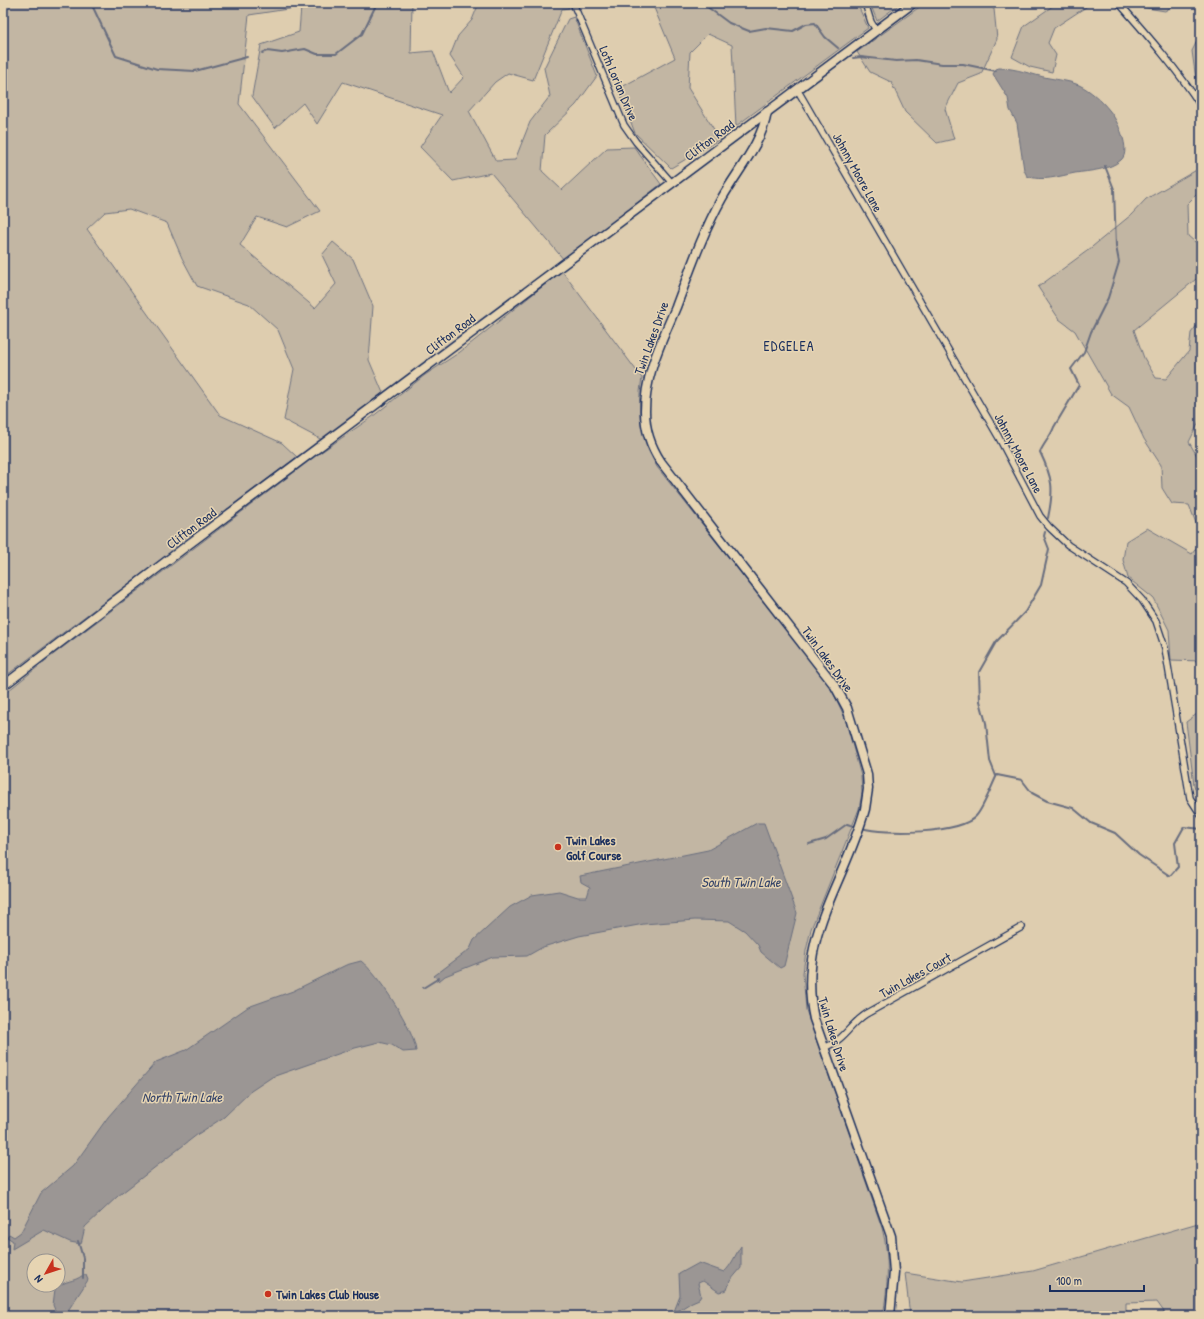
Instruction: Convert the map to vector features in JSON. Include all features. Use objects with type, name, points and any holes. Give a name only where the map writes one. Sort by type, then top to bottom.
[{"type":"street","name":"Loth Lorian Drive","points":[[573,3],[624,125],[636,142],[672,183]]},
{"type":"street","points":[[865,3],[871,22],[876,30]]},
{"type":"street","name":"Clifton Road","points":[[3,686],[176,554],[912,3]]},
{"type":"street","points":[[1119,3],[1182,77],[1201,106]]},
{"type":"street","name":"Johnny Moore Lane","points":[[797,89],[998,436],[1040,516],[1049,527],[1068,544],[1126,583],[1142,600],[1156,621],[1166,648],[1190,798],[1201,815]]},
{"type":"street","name":"Twin Lakes Drive","points":[[767,112],[762,131],[722,197],[708,225],[653,361],[646,391],[645,424],[651,445],[661,462],[820,666],[842,698],[849,715],[868,781],[867,798],[861,821],[824,912],[810,963],[809,983],[810,1004],[824,1048],[891,1236],[894,1266],[890,1316]]},
{"type":"street","points":[[1201,381],[1201,389]]},
{"type":"street","name":"Twin Lakes Court","points":[[824,1048],[841,1039],[856,1021],[866,1014],[1022,927]]},
{"type":"shaded area","points":[[3,3],[412,3],[411,53],[433,51],[449,93],[464,77],[450,56],[458,36],[472,20],[479,3],[566,3],[569,8],[562,9],[533,80],[508,73],[495,82],[469,111],[496,161],[515,160],[530,122],[550,96],[544,68],[568,19],[574,17],[597,76],[576,105],[545,135],[542,171],[562,190],[607,148],[634,147],[661,184],[564,260],[491,173],[453,181],[420,147],[442,115],[343,82],[317,124],[303,103],[275,128],[252,96],[261,45],[299,32],[301,7],[249,15],[239,104],[320,211],[287,227],[257,217],[240,245],[315,308],[336,284],[322,255],[333,242],[353,259],[373,306],[369,360],[383,393],[322,440],[284,420],[294,369],[278,330],[249,304],[197,286],[182,258],[167,223],[129,209],[105,212],[87,229],[220,415],[282,443],[297,457],[3,678]]},
{"type":"shaded area","points":[[652,3],[857,3],[868,28],[736,126],[732,45],[708,34],[690,52],[688,88],[720,139],[671,168],[635,133],[618,89],[675,58]]},
{"type":"shaded area","points":[[870,3],[901,3],[877,21]]},
{"type":"shaded area","points":[[925,3],[984,3],[994,9],[997,39],[981,74],[958,83],[945,109],[954,139],[937,143],[905,112],[891,82],[870,72],[857,52]]},
{"type":"shaded area","points":[[1057,3],[1092,3],[1054,28],[1048,43],[1056,55],[1052,72],[1030,67],[1012,57],[1024,26]]},
{"type":"shaded area","points":[[1128,3],[1177,3],[1165,11],[1129,5]]},
{"type":"shaded area","points":[[1201,33],[1201,88],[1197,87],[1192,51]]},
{"type":"shaded area","points":[[1200,168],[1201,190],[1187,204],[1188,236],[1201,247],[1201,275],[1134,330],[1144,358],[1156,378],[1166,379],[1189,351],[1191,333],[1201,320],[1201,418],[1189,442],[1201,463],[1201,536],[1189,505],[1172,504],[1162,488],[1161,465],[1144,439],[1129,407],[1111,394],[1075,331],[1059,319],[1038,287],[1087,251],[1131,215],[1146,199]]},
{"type":"shaded area","name":"Twin Lakes Golf Course","points":[[562,271],[642,378],[640,390],[641,424],[647,445],[657,467],[824,678],[833,692],[845,718],[861,776],[862,793],[859,809],[811,929],[803,973],[806,1010],[885,1239],[887,1272],[883,1316],[3,1316],[3,695],[50,657],[317,455],[372,417],[425,375],[460,352]]},
{"type":"shaded area","points":[[1147,528],[1192,554],[1201,541],[1201,661],[1171,660],[1169,630],[1153,598],[1128,578],[1123,560],[1126,541]]},
{"type":"shaded area","points":[[1201,711],[1201,805],[1194,785],[1186,722]]},
{"type":"shaded area","points":[[1201,1219],[1201,1316],[1167,1316],[1157,1302],[1126,1303],[1126,1316],[910,1316],[905,1273],[962,1282],[1033,1271],[1198,1223]]},
{"type":"water","points":[[996,69],[1018,70],[1043,77],[1072,82],[1083,87],[1099,99],[1116,120],[1124,143],[1124,156],[1121,160],[1111,166],[1093,171],[1044,178],[1032,178],[1027,176],[1024,170],[1017,123],[1010,110],[1008,98],[993,74]]},
{"type":"water","name":"South Twin Lake","points":[[757,823],[764,823],[797,913],[784,966],[780,968],[761,952],[758,945],[745,931],[729,921],[695,920],[644,924],[579,936],[543,947],[527,956],[493,957],[445,976],[439,981],[434,976],[470,949],[474,940],[510,907],[532,895],[559,891],[578,897],[587,897],[590,887],[581,882],[580,876],[708,850]]},
{"type":"water","name":"North Twin Lake","points":[[361,961],[385,989],[402,1016],[414,1041],[416,1051],[403,1052],[392,1045],[379,1042],[355,1048],[272,1077],[251,1091],[224,1117],[198,1134],[118,1196],[85,1227],[81,1244],[70,1242],[44,1230],[12,1249],[13,1241],[7,1237],[9,1234],[14,1237],[21,1232],[41,1193],[73,1166],[108,1117],[156,1062],[186,1050],[248,1007],[293,991],[346,965]]},
{"type":"water","points":[[741,1246],[741,1268],[730,1281],[727,1290],[719,1292],[703,1281],[698,1283],[701,1296],[699,1299],[673,1314],[680,1296],[679,1274],[699,1263],[724,1272]]},
{"type":"water","points":[[86,1275],[88,1280],[67,1312],[57,1315],[53,1305],[54,1293],[66,1293],[66,1283]]},
{"type":"waterway","points":[[91,3],[116,56],[157,69],[195,71],[247,57]]},
{"type":"waterway","points":[[262,53],[267,51],[282,53],[305,49],[317,54],[336,54],[362,34],[377,3]]},
{"type":"waterway","points":[[702,3],[729,23],[749,31],[766,28],[793,31],[806,24],[815,23],[825,37],[838,48]]},
{"type":"waterway","points":[[853,58],[861,57],[896,61],[916,60],[942,64],[963,64],[996,71]]},
{"type":"waterway","points":[[1048,518],[1052,491],[1048,470],[1040,452],[1079,385],[1071,369],[1084,352],[1091,332],[1108,298],[1119,262],[1116,246],[1114,189],[1105,166]]},
{"type":"waterway","points":[[996,776],[990,761],[986,723],[980,701],[979,672],[996,642],[1025,612],[1041,585],[1049,549],[1044,536],[1045,532]]},
{"type":"waterway","points":[[862,828],[887,832],[904,832],[939,830],[967,822],[979,813],[997,775],[1022,780],[1032,793],[1047,801],[1073,808],[1091,823],[1115,833],[1139,855],[1170,876],[1178,867],[1175,843],[1184,827],[1201,829]]},
{"type":"waterway","points":[[809,844],[826,839],[847,824],[857,827]]},
{"type":"waterway","points":[[423,988],[439,978]]},
{"type":"waterway","points":[[78,1241],[83,1258],[83,1278]]},
{"type":"place","name":"Twin Lakes Golf Course","points":[[558,847]]},
{"type":"place","name":"Twin Lakes Club House","points":[[268,1294]]},
{"type":"district","name":"EDGELEA","points":[[789,345]]}]
